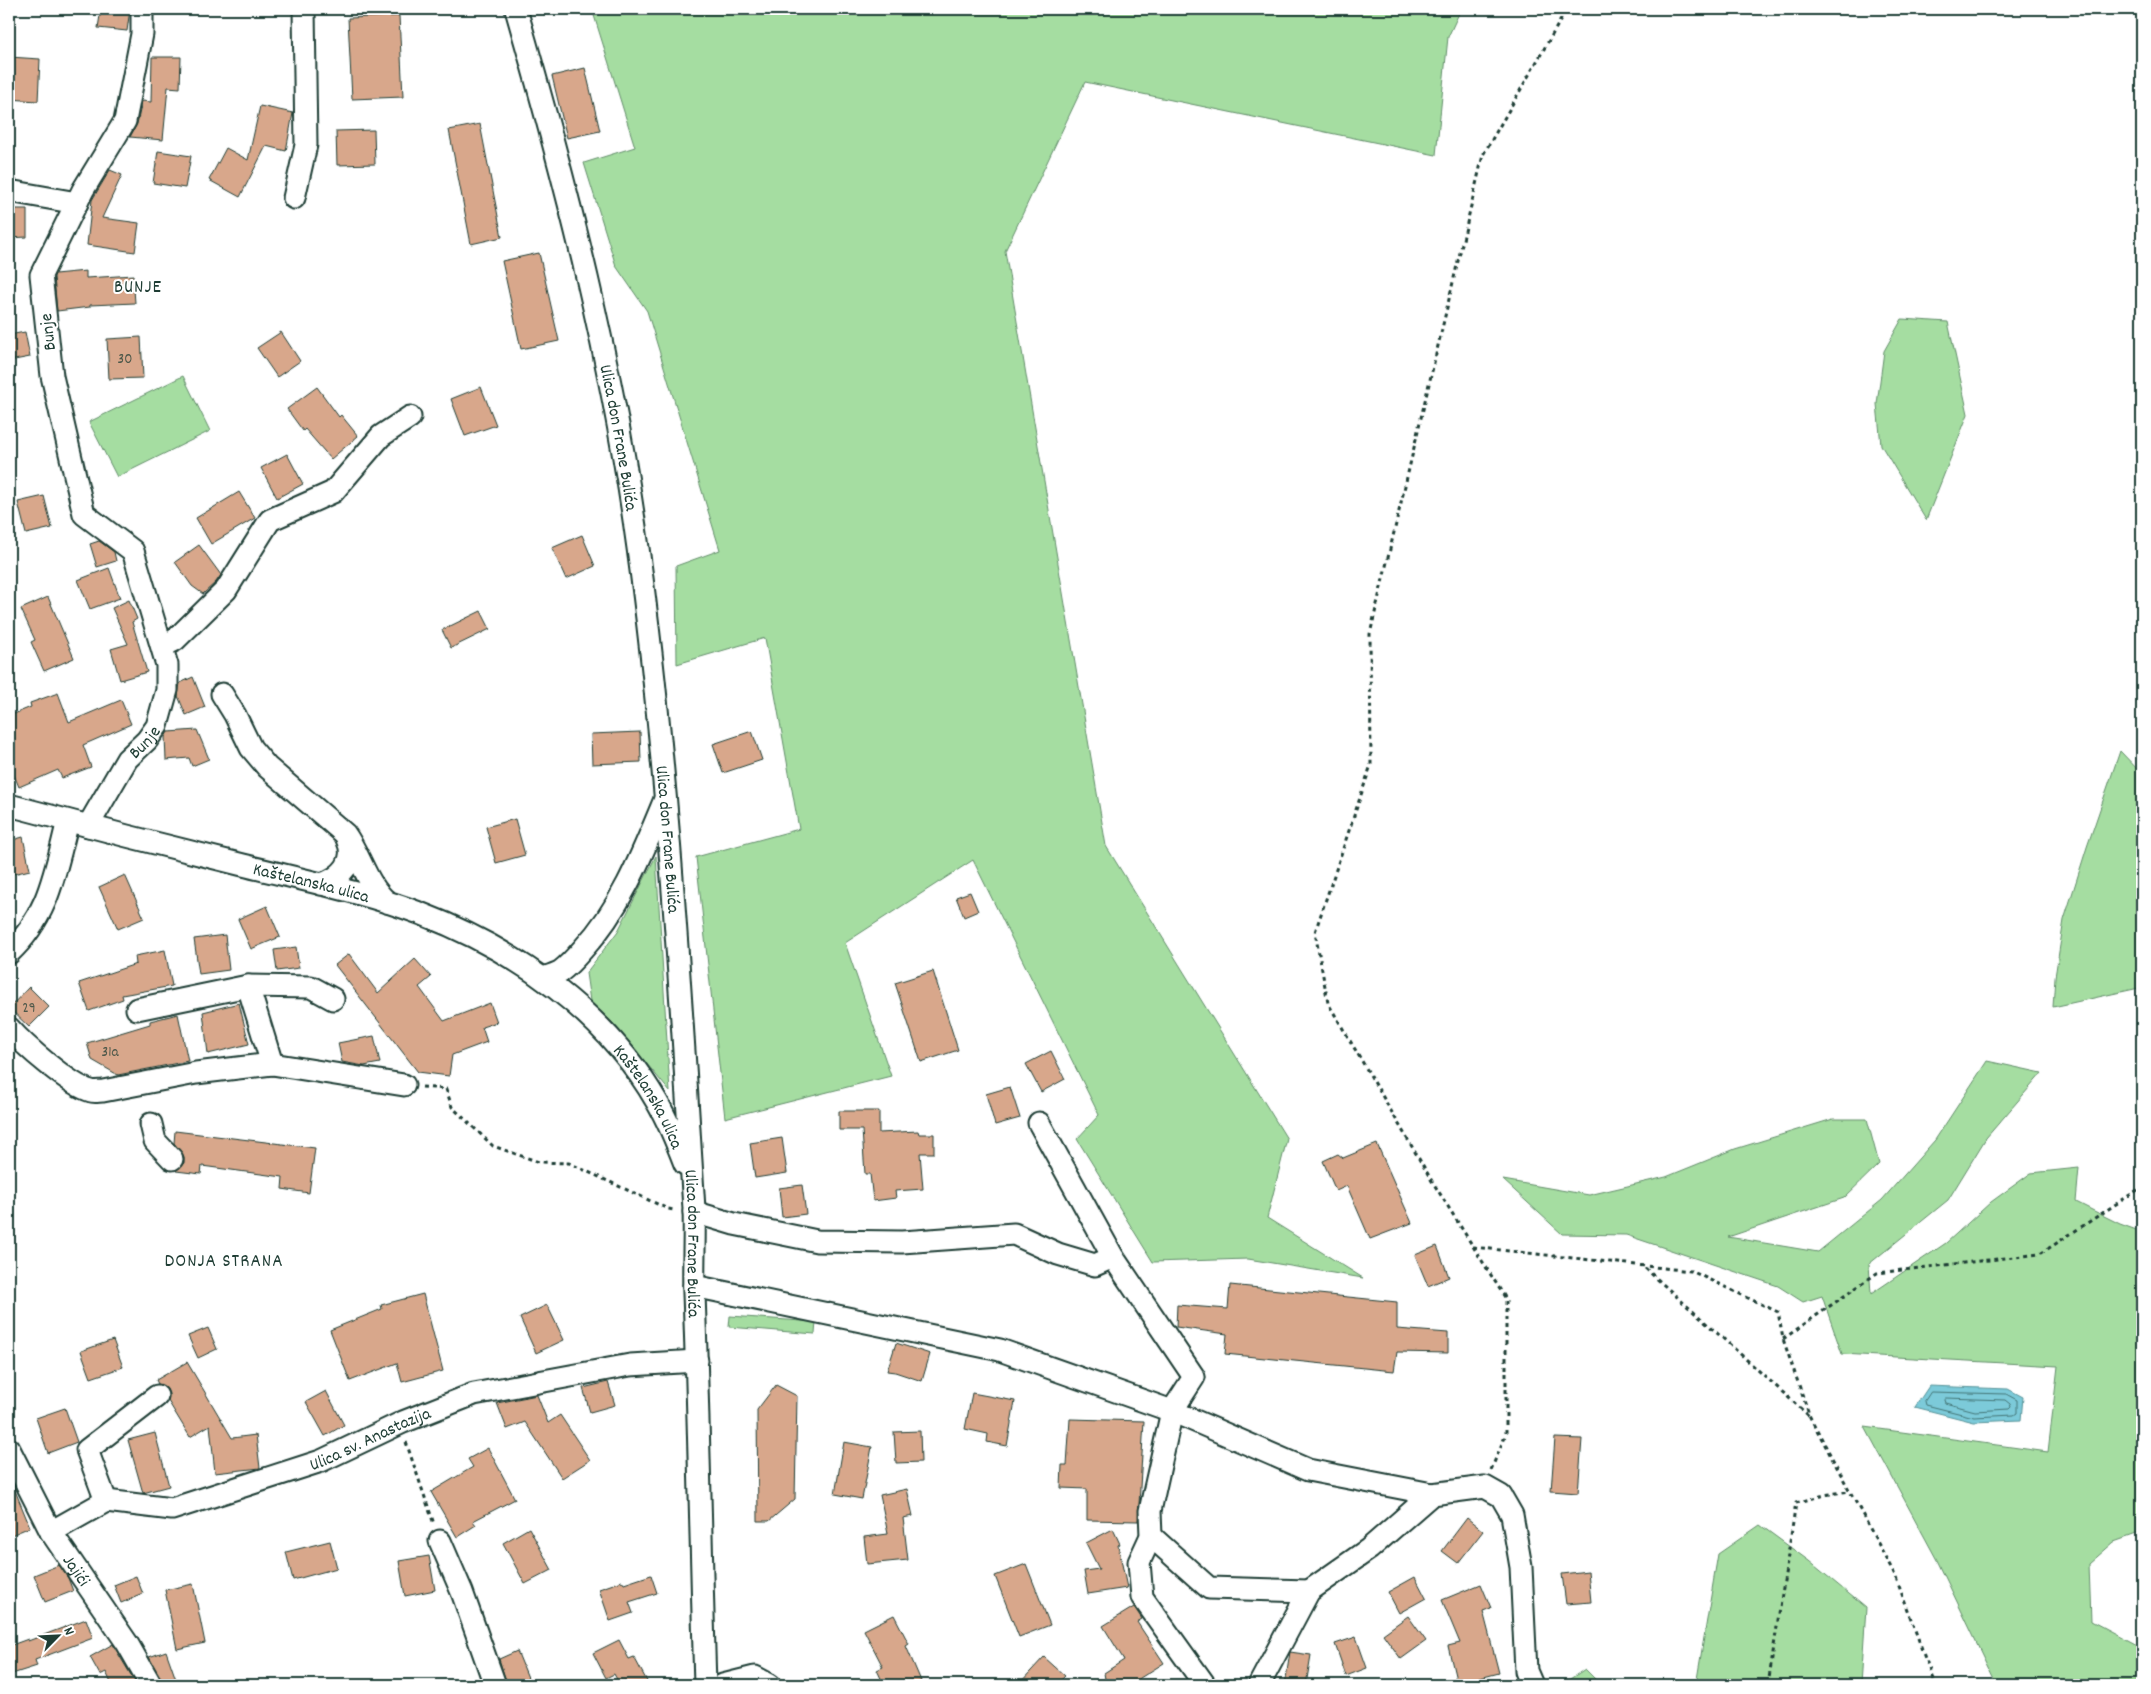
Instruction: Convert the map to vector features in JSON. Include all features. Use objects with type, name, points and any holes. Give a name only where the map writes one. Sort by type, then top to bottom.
[{"type":"street","name":"Bunje","points":[[78,824],[128,759],[147,740],[157,726],[167,690],[167,665],[163,646],[133,551],[84,514],[52,376],[41,275],[76,203],[125,121],[142,34],[142,9]]},
{"type":"street","points":[[294,198],[306,145],[304,9]]},
{"type":"street","name":"Ulica don Frane Bulića","points":[[516,9],[556,145],[596,311],[626,470],[638,548],[666,797],[694,1212],[694,1286],[705,1685]]},
{"type":"street","points":[[9,191],[76,203]]},
{"type":"street","points":[[163,646],[176,640],[226,590],[270,520],[333,492],[381,436],[410,417]]},
{"type":"street","points":[[222,694],[235,715],[251,748],[267,767],[345,834],[354,847],[373,887],[388,902]]},
{"type":"street","points":[[543,978],[560,971],[594,938],[642,856],[666,797]]},
{"type":"street","name":"Kaštelanska ulica","points":[[9,805],[388,902],[459,930],[543,978],[585,1012],[613,1042],[636,1071],[656,1101],[668,1125],[692,1186]]},
{"type":"street","points":[[9,953],[31,928],[42,911],[78,824]]},
{"type":"street","points":[[321,884],[333,880],[342,874],[348,865],[351,855],[350,845],[345,834]]},
{"type":"street","points":[[137,1009],[248,986],[311,986],[333,999]]},
{"type":"street","points":[[248,986],[272,1064]]},
{"type":"street","points":[[9,1028],[23,1043],[47,1063],[91,1091],[103,1091],[196,1073],[272,1064],[404,1085]]},
{"type":"street","points":[[1039,1123],[1113,1257],[1194,1376],[1172,1411],[1150,1511],[1151,1536],[1139,1562],[1142,1597],[1204,1685]]},
{"type":"street","points":[[151,1124],[155,1141],[172,1159]]},
{"type":"street","points":[[694,1212],[734,1224],[818,1241],[902,1242],[1014,1234],[1058,1254],[1095,1265],[1113,1257]]},
{"type":"street","points":[[694,1286],[1000,1350],[1172,1411],[1308,1470],[1432,1494],[1485,1487],[1501,1496],[1512,1514],[1521,1567],[1526,1671],[1532,1685]]},
{"type":"street","name":"Ulica sv. Anastazija","points":[[106,1501],[172,1509],[321,1461],[403,1422],[474,1394],[630,1365],[697,1361]]},
{"type":"street","points":[[51,1532],[106,1501],[87,1450],[157,1396]]},
{"type":"street","name":"Jajići","points":[[9,1449],[51,1532],[127,1642],[151,1685]]},
{"type":"street","points":[[1259,1685],[1309,1591],[1369,1549],[1432,1494]]},
{"type":"street","points":[[1151,1536],[1209,1588],[1309,1591]]},
{"type":"street","points":[[440,1541],[462,1592],[495,1685]]},
{"type":"street","points":[[723,1685],[755,1677],[770,1685]]},
{"type":"path","points":[[1485,1487],[1506,1434],[1506,1299],[1328,1003],[1315,932],[1370,765],[1370,634],[1483,155],[1567,9]]},
{"type":"path","points":[[404,1085],[446,1089],[452,1107],[493,1146],[539,1162],[569,1163],[668,1209],[694,1212]]},
{"type":"path","points":[[1783,1339],[1877,1273],[2040,1254],[2142,1187]]},
{"type":"path","points":[[1473,1247],[1644,1268],[1691,1271],[1778,1312],[1783,1339],[1810,1417],[1895,1575],[1935,1685]]},
{"type":"path","points":[[1644,1268],[1810,1417]]},
{"type":"path","points":[[403,1422],[406,1442],[440,1541]]},
{"type":"path","points":[[1768,1685],[1796,1503],[1849,1490]]},
{"type":"green space","points":[[592,9],[1461,9],[1448,37],[1436,155],[1085,82],[1005,251],[1106,846],[1287,1139],[1267,1218],[1363,1278],[1248,1259],[1153,1262],[1077,1139],[1099,1115],[973,860],[845,943],[891,1076],[725,1118],[696,857],[799,829],[765,638],[677,664],[676,566],[720,550],[647,311],[616,266],[584,163],[635,147]]},
{"type":"green space","points":[[1902,319],[1948,322],[1968,414],[1926,520],[1881,445],[1877,404],[1884,351]]},
{"type":"green space","points":[[183,376],[210,431],[117,477],[89,422]]},
{"type":"green space","points":[[2120,751],[2142,774],[2142,993],[2139,988],[2053,1007],[2055,977],[2064,920]]},
{"type":"green space","points":[[656,856],[670,1092],[615,1025],[590,1001],[586,973],[618,931]]},
{"type":"green space","points":[[1987,1061],[2042,1073],[1986,1138],[1948,1200],[1869,1264],[1871,1294],[1946,1243],[1991,1202],[2031,1173],[2079,1168],[2076,1202],[2120,1224],[2142,1232],[2142,1532],[2114,1542],[2089,1564],[2091,1621],[2142,1648],[2142,1685],[1997,1685],[1937,1560],[1865,1427],[2048,1452],[2058,1366],[1842,1354],[1822,1296],[1803,1302],[1778,1286],[1626,1235],[1562,1234],[1503,1180],[1589,1195],[1666,1177],[1735,1149],[1833,1119],[1867,1119],[1879,1164],[1844,1198],[1728,1237],[1818,1252],[1882,1200],[1935,1140]]},
{"type":"green space","points":[[730,1316],[816,1322],[815,1334],[729,1327]]},
{"type":"green space","points":[[1760,1525],[1809,1561],[1866,1608],[1861,1685],[1696,1685],[1718,1554]]},
{"type":"green space","points":[[1585,1669],[1601,1685],[1561,1685]]},
{"type":"water","points":[[1929,1386],[2008,1389],[2023,1397],[2021,1420],[1974,1422],[1915,1407]]},
{"type":"building","points":[[101,9],[130,9],[127,31],[98,28]]},
{"type":"building","points":[[399,16],[403,97],[352,99],[348,18]]},
{"type":"building","points":[[9,57],[40,59],[38,101],[9,99]]},
{"type":"building","points":[[152,57],[181,57],[180,88],[168,87],[163,140],[130,137],[137,124],[142,101],[151,102]]},
{"type":"building","points":[[585,68],[600,131],[567,138],[552,76]]},
{"type":"building","points":[[260,106],[293,113],[286,151],[266,146],[240,197],[209,180],[226,148],[248,160]]},
{"type":"building","points":[[480,124],[502,237],[471,244],[449,130]]},
{"type":"building","points":[[374,130],[375,164],[337,165],[336,131]]},
{"type":"building","points":[[158,151],[191,156],[185,188],[153,183]]},
{"type":"building","points":[[110,170],[122,175],[102,218],[139,223],[135,252],[87,245],[92,200]]},
{"type":"building","points":[[9,209],[27,209],[27,237],[9,238]]},
{"type":"building","points":[[539,253],[559,341],[521,349],[502,261]]},
{"type":"building","points":[[86,271],[86,278],[133,275],[135,303],[90,305],[90,307],[57,311],[55,274]]},
{"type":"building","points":[[25,332],[30,357],[9,361],[9,335]]},
{"type":"building","points":[[281,332],[300,361],[277,377],[257,348]]},
{"type":"building","points":[[141,337],[143,378],[109,379],[107,339]]},
{"type":"building","points":[[317,387],[339,417],[341,415],[358,436],[331,459],[305,429],[303,431],[287,409]]},
{"type":"building","points":[[481,387],[496,425],[465,436],[451,399]]},
{"type":"building","points":[[287,454],[303,484],[277,498],[261,468]]},
{"type":"building","points":[[239,492],[255,518],[211,544],[196,518]]},
{"type":"building","points":[[44,496],[52,528],[26,534],[18,502]]},
{"type":"building","points":[[582,535],[595,566],[566,579],[552,548]]},
{"type":"building","points":[[99,541],[114,552],[116,561],[97,567],[90,544]]},
{"type":"building","points":[[199,545],[221,575],[203,594],[192,586],[175,562]]},
{"type":"building","points":[[109,568],[120,598],[90,609],[78,580]]},
{"type":"building","points":[[48,597],[74,658],[44,671],[31,642],[35,640],[21,609]]},
{"type":"building","points":[[129,600],[137,619],[132,622],[147,672],[120,680],[111,649],[128,644],[112,608]]},
{"type":"building","points":[[481,611],[490,629],[451,648],[442,630]]},
{"type":"building","points":[[193,677],[205,707],[186,715],[178,696],[180,683]]},
{"type":"building","points":[[58,693],[69,722],[121,700],[131,724],[83,745],[91,767],[62,778],[58,770],[19,787],[9,763],[9,716],[31,707],[30,703]]},
{"type":"building","points":[[197,730],[209,759],[192,766],[189,758],[166,760],[165,737],[168,732]]},
{"type":"building","points":[[752,731],[762,760],[723,773],[713,744]]},
{"type":"building","points":[[640,732],[641,762],[592,764],[591,734]]},
{"type":"building","points":[[515,819],[525,855],[496,863],[486,827]]},
{"type":"building","points":[[23,837],[30,870],[9,875],[9,841]]},
{"type":"building","points":[[125,875],[144,918],[118,929],[99,887]]},
{"type":"building","points":[[970,892],[978,911],[964,917],[956,897]]},
{"type":"building","points":[[267,906],[280,937],[251,949],[238,919]]},
{"type":"building","points":[[225,935],[229,970],[199,974],[194,939]]},
{"type":"building","points":[[296,947],[299,968],[277,971],[274,950]]},
{"type":"building","points":[[165,950],[172,986],[122,995],[123,999],[89,1011],[79,983],[136,964],[135,956]]},
{"type":"building","points":[[349,954],[378,993],[415,959],[431,977],[419,987],[444,1021],[490,1003],[497,1022],[482,1027],[487,1042],[452,1055],[449,1076],[418,1072],[335,965]]},
{"type":"building","points":[[933,971],[958,1050],[921,1062],[895,983]]},
{"type":"building","points":[[29,987],[49,1007],[29,1027],[9,1008]]},
{"type":"building","points":[[239,1003],[249,1044],[208,1054],[203,1012]]},
{"type":"building","points":[[178,1014],[188,1061],[118,1075],[92,1060],[87,1043],[150,1024],[150,1021]]},
{"type":"building","points":[[374,1036],[380,1063],[364,1066],[342,1062],[338,1043]]},
{"type":"building","points":[[1051,1051],[1065,1079],[1041,1092],[1026,1064]]},
{"type":"building","points":[[1010,1087],[1020,1118],[995,1125],[986,1094]]},
{"type":"building","points":[[839,1111],[879,1111],[879,1133],[918,1131],[919,1134],[934,1134],[934,1153],[920,1153],[923,1189],[895,1191],[896,1198],[873,1201],[870,1174],[865,1174],[862,1130],[839,1130]]},
{"type":"building","points":[[175,1131],[315,1148],[309,1193],[282,1189],[283,1177],[202,1166],[201,1174],[176,1171],[184,1163],[184,1157],[174,1143]]},
{"type":"building","points":[[782,1138],[787,1173],[755,1178],[750,1143]]},
{"type":"building","points":[[1377,1144],[1412,1223],[1370,1239],[1347,1186],[1336,1191],[1323,1161],[1338,1154],[1343,1158]]},
{"type":"building","points":[[802,1185],[806,1214],[782,1217],[779,1188]]},
{"type":"building","points":[[1437,1246],[1449,1277],[1428,1286],[1415,1255]]},
{"type":"building","points":[[1230,1285],[1397,1302],[1397,1329],[1448,1333],[1448,1353],[1397,1352],[1394,1371],[1225,1354],[1227,1334],[1176,1327],[1177,1305],[1228,1309]]},
{"type":"building","points":[[423,1294],[443,1371],[402,1382],[397,1363],[350,1381],[330,1330],[382,1309],[381,1305]]},
{"type":"building","points":[[547,1305],[564,1340],[536,1353],[520,1318]]},
{"type":"building","points":[[208,1328],[217,1349],[198,1358],[188,1336]]},
{"type":"building","points":[[113,1340],[123,1367],[91,1378],[81,1351]]},
{"type":"building","points":[[896,1343],[930,1354],[922,1381],[887,1371]]},
{"type":"building","points":[[187,1362],[232,1438],[256,1435],[260,1468],[215,1473],[210,1425],[190,1437],[168,1401],[167,1389],[158,1384],[156,1380]]},
{"type":"building","points":[[608,1382],[615,1405],[590,1412],[583,1388]]},
{"type":"building","points":[[776,1385],[797,1396],[795,1499],[769,1521],[758,1521],[757,1410]]},
{"type":"building","points":[[326,1391],[344,1425],[325,1436],[306,1402]]},
{"type":"building","points":[[972,1393],[1015,1401],[1007,1446],[987,1442],[988,1434],[965,1429]]},
{"type":"building","points":[[537,1395],[548,1423],[560,1415],[590,1460],[562,1478],[525,1422],[507,1429],[497,1403]]},
{"type":"building","points":[[65,1408],[77,1442],[48,1453],[36,1418]]},
{"type":"building","points":[[1070,1419],[1144,1421],[1138,1521],[1087,1520],[1087,1489],[1061,1488],[1062,1465],[1067,1465]]},
{"type":"building","points":[[920,1431],[921,1462],[896,1463],[894,1432]]},
{"type":"building","points":[[155,1433],[169,1486],[143,1493],[128,1440]]},
{"type":"building","points":[[1555,1438],[1582,1439],[1578,1493],[1551,1491]]},
{"type":"building","points":[[844,1442],[872,1447],[862,1499],[835,1494]]},
{"type":"building","points":[[488,1448],[515,1499],[473,1521],[476,1525],[457,1537],[431,1492],[473,1467],[468,1459]]},
{"type":"building","points":[[9,1476],[30,1527],[9,1536]]},
{"type":"building","points":[[907,1489],[913,1516],[903,1518],[908,1560],[867,1564],[864,1537],[888,1534],[880,1495]]},
{"type":"building","points":[[1467,1518],[1483,1531],[1458,1563],[1442,1551]]},
{"type":"building","points":[[529,1528],[552,1570],[525,1584],[503,1543]]},
{"type":"building","points":[[1113,1529],[1120,1544],[1118,1545],[1127,1588],[1088,1594],[1084,1571],[1099,1569],[1086,1543]]},
{"type":"building","points":[[330,1541],[337,1568],[293,1580],[286,1552]]},
{"type":"building","points":[[429,1556],[435,1590],[405,1596],[399,1561]]},
{"type":"building","points":[[1026,1564],[1050,1625],[1019,1637],[995,1576]]},
{"type":"building","points":[[59,1565],[68,1578],[73,1591],[45,1602],[34,1575]]},
{"type":"building","points":[[1588,1571],[1591,1602],[1566,1604],[1562,1574]]},
{"type":"building","points":[[651,1575],[657,1593],[629,1602],[633,1613],[610,1621],[599,1589],[622,1581],[624,1584]]},
{"type":"building","points":[[136,1576],[143,1594],[121,1603],[114,1585]]},
{"type":"building","points":[[1415,1577],[1426,1598],[1399,1613],[1388,1592]]},
{"type":"building","points":[[193,1584],[205,1643],[177,1649],[165,1590]]},
{"type":"building","points":[[1481,1584],[1491,1608],[1483,1611],[1499,1673],[1457,1684],[1448,1646],[1460,1643],[1442,1600]]},
{"type":"building","points":[[1134,1607],[1142,1619],[1137,1622],[1164,1663],[1129,1685],[1106,1685],[1104,1673],[1124,1660],[1103,1626]]},
{"type":"building","points":[[894,1615],[909,1644],[906,1646],[921,1681],[912,1685],[884,1685],[877,1670],[883,1667],[864,1630]]},
{"type":"building","points":[[1408,1616],[1426,1641],[1401,1659],[1383,1634]]},
{"type":"building","points":[[86,1619],[93,1638],[35,1660],[37,1666],[9,1675],[9,1646],[28,1639],[28,1641]]},
{"type":"building","points":[[1356,1637],[1367,1668],[1346,1676],[1335,1644]]},
{"type":"building","points":[[619,1640],[629,1659],[634,1657],[649,1685],[620,1685],[614,1674],[606,1678],[593,1653]]},
{"type":"building","points":[[113,1644],[137,1685],[112,1685],[106,1672],[100,1675],[90,1657]]},
{"type":"building","points":[[166,1651],[178,1685],[163,1685],[149,1657]]},
{"type":"building","points":[[517,1651],[531,1685],[507,1685],[499,1659]]},
{"type":"building","points":[[1290,1652],[1311,1655],[1306,1685],[1285,1685]]},
{"type":"building","points":[[1044,1657],[1065,1676],[1056,1685],[1018,1685]]},
{"type":"district","name":"BUNJE","points":[[138,285]]},
{"type":"district","name":"DONJA STRANA","points":[[224,1259]]}]
